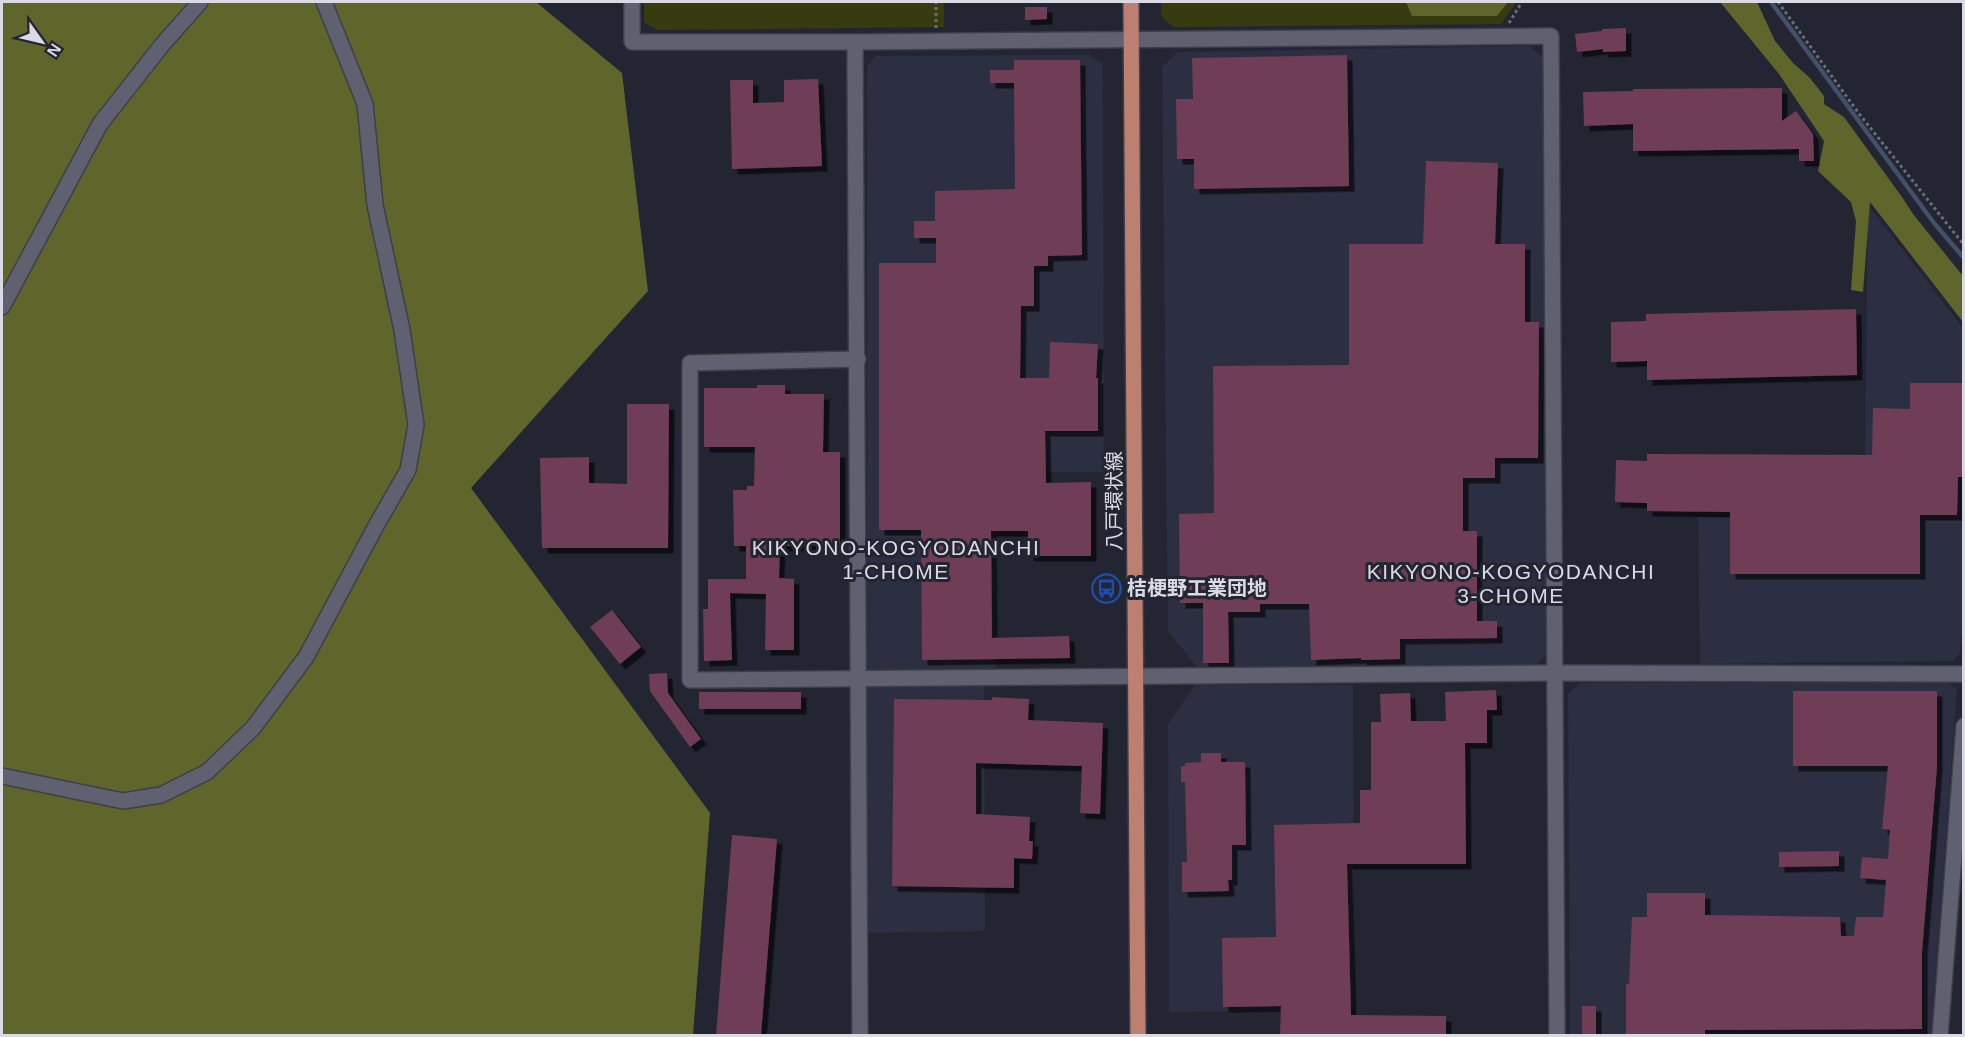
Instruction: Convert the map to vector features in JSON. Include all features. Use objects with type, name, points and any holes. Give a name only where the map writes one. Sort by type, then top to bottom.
[{"type":"main road","name":"八戸環状線","points":[[1131,2],[1138,1035]]},
{"type":"street","points":[[2,307],[100,124],[162,45],[200,2]]},
{"type":"street","points":[[2,776],[123,801],[161,795],[207,772],[253,728],[306,657],[408,470],[416,424],[402,330],[375,205],[365,104],[324,2]]},
{"type":"street","points":[[632,2],[632,42],[1551,36],[1557,1035]]},
{"type":"street","points":[[855,42],[860,1035]]},
{"type":"street","points":[[858,359],[690,363],[690,680],[1555,674],[1964,674]]},
{"type":"street","points":[[1940,1035],[1964,726]]},
{"type":"path","points":[[935,41],[936,2]]},
{"type":"path","points":[[1505,37],[1505,28],[1522,2]]},
{"type":"path","points":[[1778,2],[1860,116],[1964,245]]},
{"type":"shaded area","points":[[1530,46],[1543,58],[1546,656],[1535,665],[1198,668],[1168,631],[1162,67],[1178,52]]},
{"type":"shaded area","points":[[1089,55],[1103,64],[1104,472],[994,472],[996,668],[984,669],[985,931],[867,933],[867,66],[876,56]]},
{"type":"shaded area","points":[[1868,205],[1963,328],[1964,518],[1864,517]]},
{"type":"shaded area","points":[[1698,517],[1963,519],[1964,603],[1960,653],[1953,661],[1700,664]]},
{"type":"shaded area","points":[[1947,682],[1957,689],[1931,1035],[1570,1035],[1568,694],[1580,683]]},
{"type":"shaded area","points":[[1195,685],[1353,685],[1354,1010],[1169,1012],[1168,724]]},
{"type":"green space","points":[[2,2],[536,2],[622,73],[648,291],[471,488],[710,813],[693,1035],[2,1036]]},
{"type":"green space","points":[[644,2],[944,2],[944,27],[657,30],[644,22]]},
{"type":"green space","points":[[1161,2],[1517,2],[1501,24],[1174,27],[1163,17]]},
{"type":"green space","points":[[1406,2],[1508,2],[1497,16],[1412,16]]},
{"type":"green space","points":[[1720,2],[1757,2],[1775,41],[1824,96],[1824,104],[1844,117],[1913,214],[1963,276],[1963,322],[1870,202],[1863,292],[1851,290],[1856,221],[1851,202],[1818,171],[1824,141],[1779,74]]},
{"type":"building","points":[[1025,7],[1047,7],[1047,19],[1025,20]]},
{"type":"building","points":[[1626,28],[1626,51],[1603,52],[1603,49],[1577,52],[1575,34],[1602,31],[1602,29]]},
{"type":"building","points":[[1347,55],[1349,186],[1194,189],[1194,159],[1177,159],[1176,99],[1193,99],[1192,58]]},
{"type":"building","points":[[1014,60],[1080,60],[1082,255],[1048,256],[1048,266],[1034,266],[1034,306],[1021,306],[1020,378],[1049,378],[1050,342],[1098,344],[1096,378],[1098,378],[1098,431],[1045,431],[1046,483],[1091,482],[1091,556],[1028,556],[1028,531],[991,531],[992,638],[1069,636],[1070,658],[922,660],[921,530],[879,530],[879,263],[936,263],[936,238],[914,238],[914,221],[935,221],[935,191],[1015,189],[1014,83],[990,83],[990,70],[1014,70]]},
{"type":"building","points":[[818,79],[822,166],[732,169],[730,80],[753,80],[753,103],[784,102],[784,80]]},
{"type":"building","points":[[1782,88],[1782,121],[1796,111],[1813,134],[1814,161],[1799,161],[1799,149],[1633,151],[1633,124],[1584,126],[1583,92],[1633,91],[1633,89]]},
{"type":"building","points":[[1426,161],[1498,163],[1495,244],[1525,244],[1525,322],[1539,322],[1538,458],[1495,458],[1495,478],[1463,478],[1463,531],[1477,531],[1477,621],[1497,621],[1497,638],[1400,639],[1400,659],[1311,660],[1309,604],[1260,604],[1260,612],[1228,612],[1229,663],[1203,663],[1203,603],[1180,603],[1179,514],[1214,513],[1213,366],[1349,365],[1349,244],[1423,244]]},
{"type":"building","points":[[1856,309],[1857,375],[1647,380],[1647,361],[1611,362],[1611,322],[1646,321],[1646,314]]},
{"type":"building","points":[[1910,383],[1964,383],[1964,477],[1958,477],[1957,515],[1920,515],[1920,574],[1730,574],[1730,512],[1647,511],[1647,503],[1615,502],[1616,460],[1647,461],[1647,454],[1872,455],[1873,408],[1910,409]]},
{"type":"building","points":[[757,385],[785,385],[785,394],[824,394],[823,452],[840,452],[840,546],[780,546],[779,578],[794,579],[794,650],[765,650],[766,594],[730,593],[732,660],[704,661],[703,609],[708,609],[708,579],[746,579],[746,546],[734,546],[733,490],[747,490],[747,486],[754,486],[755,447],[704,447],[704,388],[757,388]]},
{"type":"building","points":[[627,404],[669,404],[668,548],[542,548],[540,458],[589,457],[589,483],[627,484]]},
{"type":"building","points":[[612,610],[641,647],[620,664],[590,627]]},
{"type":"building","points":[[667,673],[668,693],[701,739],[690,747],[650,691],[649,674]]},
{"type":"building","points":[[1496,690],[1497,710],[1487,710],[1487,743],[1465,743],[1466,864],[1347,864],[1351,1015],[1446,1016],[1446,1035],[1280,1035],[1281,1006],[1223,1007],[1222,938],[1276,937],[1274,825],[1360,823],[1360,790],[1371,790],[1371,722],[1381,722],[1380,694],[1410,693],[1411,721],[1446,721],[1445,692]]},
{"type":"building","points":[[1793,691],[1937,691],[1937,766],[1922,952],[1922,1029],[1705,1030],[1705,1035],[1626,1035],[1626,984],[1629,984],[1632,917],[1647,917],[1647,893],[1705,893],[1705,915],[1840,917],[1841,936],[1854,936],[1856,917],[1883,917],[1886,880],[1860,878],[1862,857],[1888,859],[1890,830],[1882,829],[1888,766],[1793,766]]},
{"type":"building","points":[[699,692],[801,692],[801,709],[699,709]]},
{"type":"building","points":[[992,697],[1029,699],[1028,720],[1103,723],[1100,814],[1080,813],[1082,766],[976,763],[976,814],[1030,817],[1029,841],[1033,841],[1032,859],[1014,858],[1014,888],[892,886],[894,699],[992,700]]},
{"type":"building","points":[[1201,753],[1221,753],[1221,762],[1245,762],[1246,845],[1232,845],[1232,880],[1228,880],[1229,891],[1182,892],[1182,862],[1187,862],[1185,782],[1181,782],[1181,766],[1185,766],[1185,763],[1201,762]]},
{"type":"building","points":[[732,835],[777,839],[761,1035],[716,1035]]},
{"type":"building","points":[[1839,851],[1839,866],[1779,867],[1779,852]]},
{"type":"building","points":[[1582,1006],[1596,1006],[1596,1035],[1582,1035]]},
{"type":"waterway","points":[[1771,2],[1934,223],[1964,258]]},
{"type":"place","name":"桔梗野工業団地","points":[[1106,588]]},
{"type":"district","name":"KIKYONO-KOGYODANCHI 1-CHOME","points":[[896,559]]},
{"type":"district","name":"KIKYONO-KOGYODANCHI 3-CHOME","points":[[1511,583]]}]
